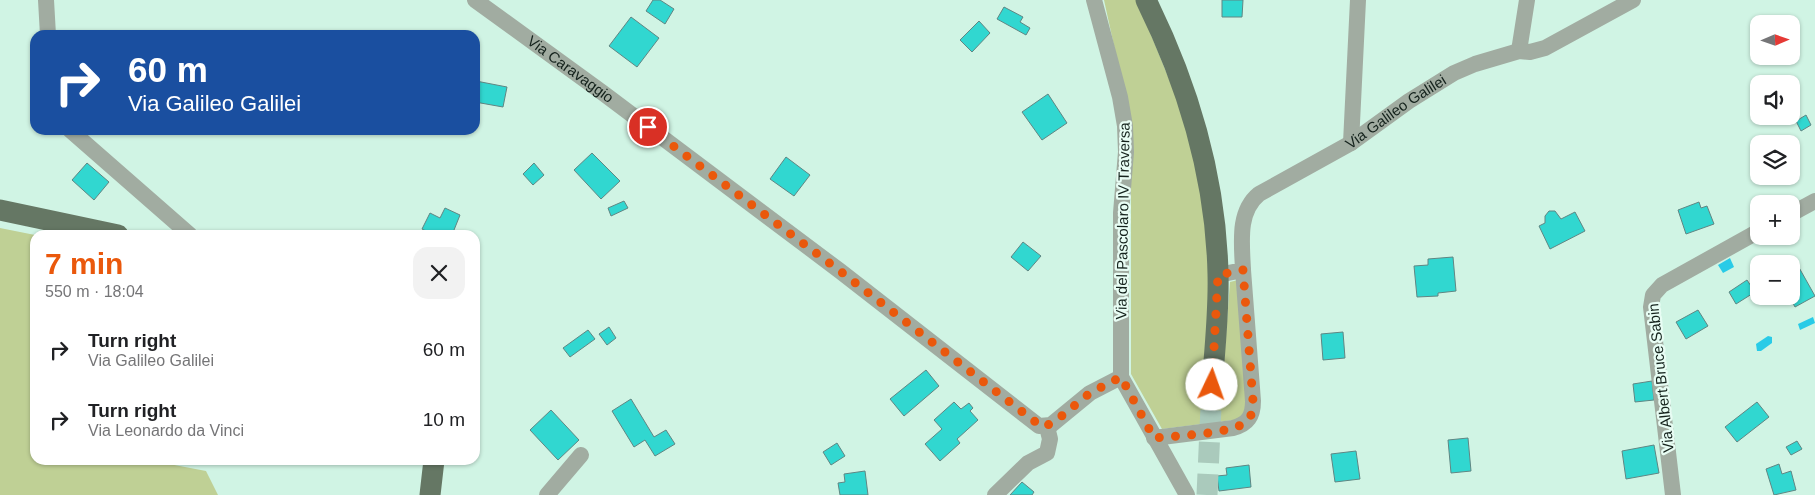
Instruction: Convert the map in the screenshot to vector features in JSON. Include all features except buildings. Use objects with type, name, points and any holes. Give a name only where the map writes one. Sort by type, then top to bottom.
[{"type":"main road","points":[[1146,0],[1166,42],[1192,116],[1209,190],[1218,275],[1212,385]]},
{"type":"main road","points":[[0,210],[94,230]]},
{"type":"main road","points":[[430,495],[433,465]]},
{"type":"street","points":[[46,0],[48,30]]},
{"type":"street","name":"Via Caravaggio","points":[[475,0],[603,93],[840,271],[1039,426],[1047,427]]},
{"type":"street","name":"Via del Pascolaro IV Traversa","points":[[1094,0],[1120,97],[1126,139],[1121,213],[1121,377],[1187,495]]},
{"type":"street","points":[[1351,143],[1358,0]]},
{"type":"street","points":[[1519,51],[1527,0]]},
{"type":"street","name":"Via Galileo Galilei","points":[[1154,438],[1233,428],[1245,423],[1250,417],[1253,401],[1243,270],[1243,223],[1250,204],[1263,192],[1351,143],[1446,78],[1469,66],[1519,51],[1530,52],[1545,48],[1633,0]]},
{"type":"street","points":[[76,135],[184,230]]},
{"type":"street","points":[[1800,209],[1815,201]]},
{"type":"street","name":"Via Albert Bruce Sabin","points":[[1673,495],[1651,307],[1653,295],[1662,285],[1750,236]]},
{"type":"street","points":[[1218,275],[1243,270]]},
{"type":"street","points":[[995,495],[1028,463],[1046,453],[1050,440],[1047,427],[1090,393],[1121,377]]},
{"type":"street","points":[[547,495],[581,455]]},
{"type":"green space","points":[[1104,0],[1137,0],[1184,116],[1209,227],[1222,387],[1230,282],[1238,280],[1249,403],[1241,419],[1162,429],[1131,374],[1131,123]]},
{"type":"green space","points":[[0,228],[30,234],[30,465],[174,465],[206,471],[218,495],[0,495]]},
{"type":"water","points":[[1730,258],[1734,267],[1723,273],[1718,265]]},
{"type":"water","points":[[1813,317],[1815,323],[1800,330],[1798,324]]},
{"type":"water","points":[[1768,336],[1772,337],[1772,343],[1761,351],[1757,351],[1756,344]]},
{"type":"tunnel","points":[[1207,495],[1212,385]]},
{"type":"route","points":[[648,127],[840,271],[1042,427],[1047,427],[1053,423],[1090,393],[1121,377],[1154,438],[1225,430],[1245,423],[1252,412],[1253,401],[1243,270],[1218,275],[1212,385]]}]
